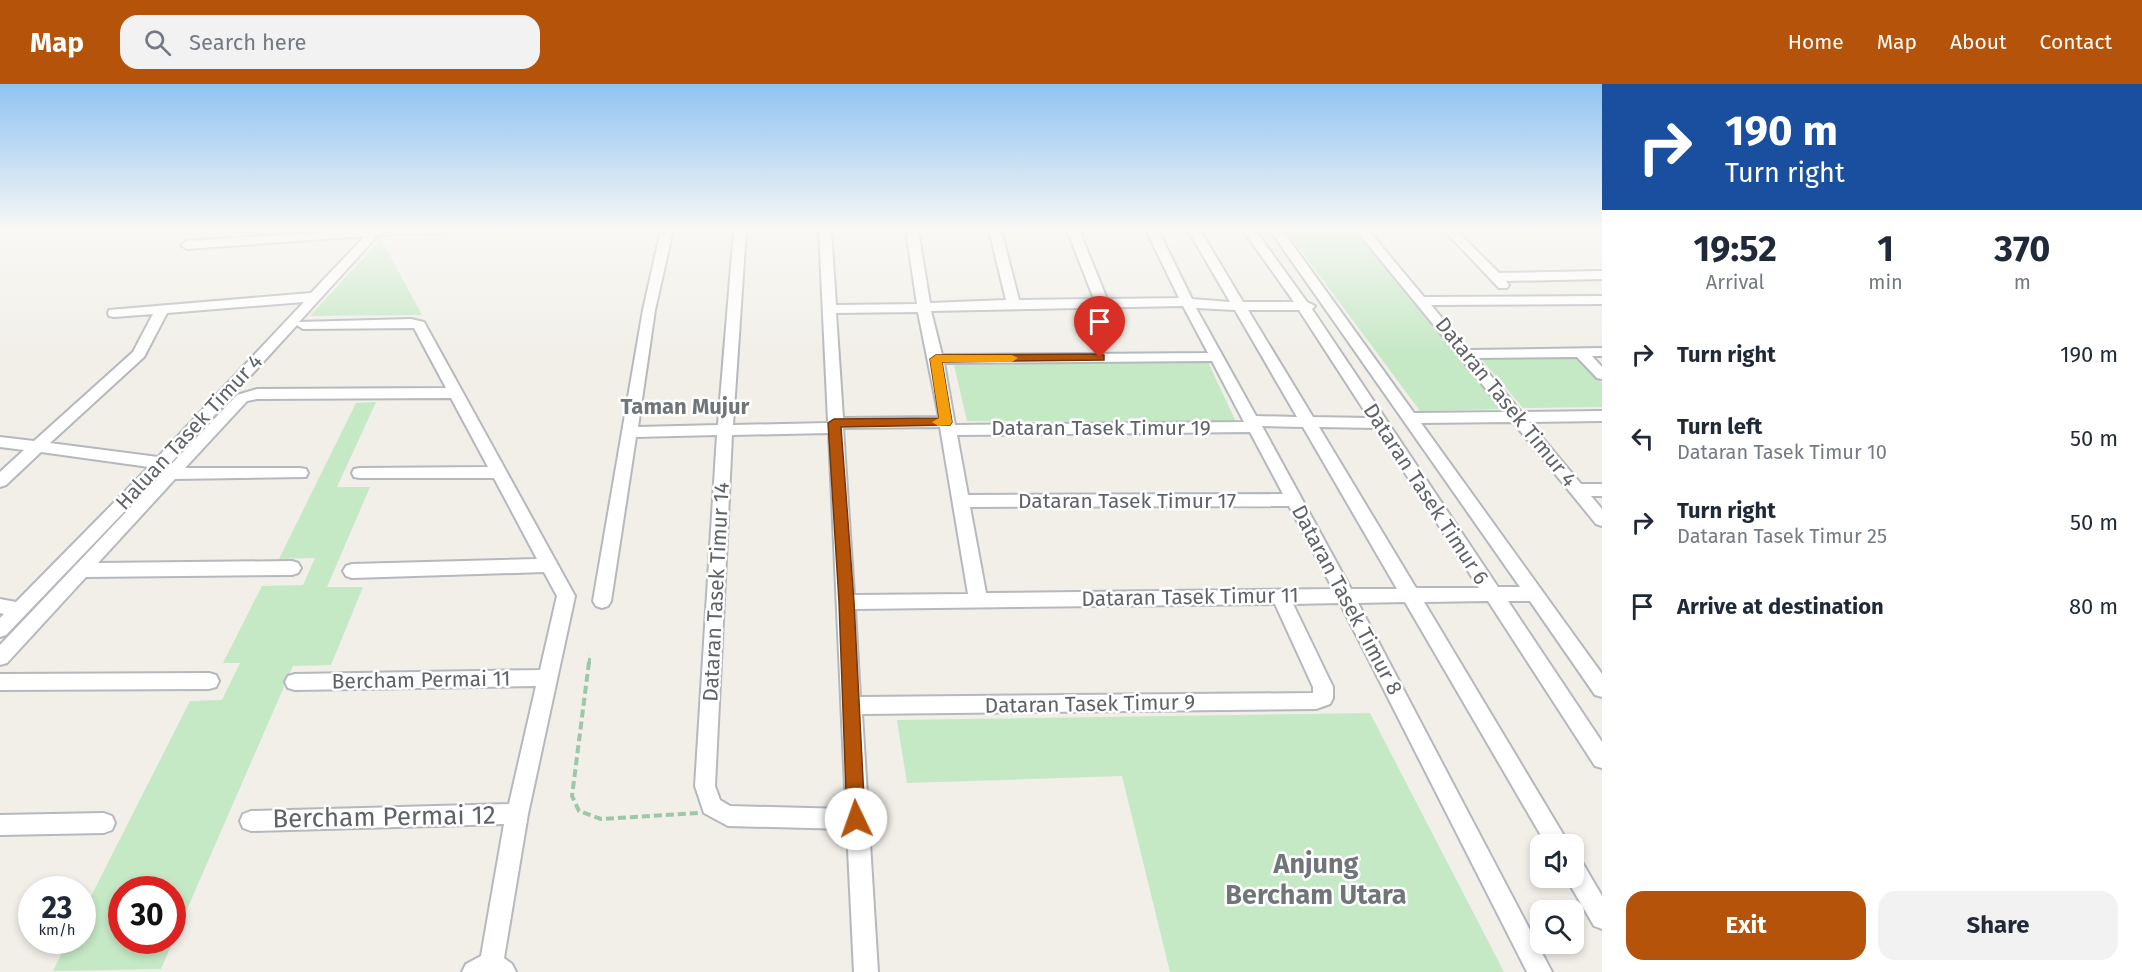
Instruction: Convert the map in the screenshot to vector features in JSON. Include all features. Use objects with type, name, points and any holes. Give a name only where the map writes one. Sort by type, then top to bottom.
[{"type":"street","name":"Haluan Tasek Timur 4","points":[[0,630],[166,469],[339,271]]},
{"type":"street","points":[[602,601],[628,432],[658,271]]},
{"type":"street","name":"Dataran Tasek Timur 14","points":[[718,812],[711,806],[705,786],[725,430],[737,271]]},
{"type":"street","points":[[827,271],[866,972]]},
{"type":"street","points":[[918,271],[978,600]]},
{"type":"street","points":[[1005,271],[1013,303]]},
{"type":"street","points":[[1089,271],[1102,303]]},
{"type":"street","name":"Dataran Tasek Timur 8","points":[[1172,271],[1345,595],[1540,972]]},
{"type":"street","points":[[1219,271],[1552,834]]},
{"type":"street","name":"Dataran Tasek Timur 6","points":[[1278,271],[1602,759]]},
{"type":"street","name":"Dataran Tasek Timur 6","points":[[1306,271],[1602,689]]},
{"type":"street","name":"Dataran Tasek Timur 4","points":[[1398,271],[1602,520]]},
{"type":"street","points":[[1491,271],[1517,301]]},
{"type":"street","points":[[1496,277],[1602,275]]},
{"type":"street","points":[[114,313],[315,297]]},
{"type":"street","points":[[1423,301],[1602,300]]},
{"type":"street","points":[[828,309],[924,308],[1013,303],[1187,302],[1203,306],[1331,306]]},
{"type":"street","points":[[0,481],[139,354],[162,309]]},
{"type":"street","points":[[303,325],[417,324],[457,393],[566,596],[517,814],[490,970]]},
{"type":"street","points":[[1580,352],[1602,375]]},
{"type":"street","points":[[1466,354],[1602,352]]},
{"type":"street","points":[[936,359],[1218,357]]},
{"type":"street","points":[[0,657],[81,570],[166,469],[238,401],[252,394],[457,393]]},
{"type":"street","points":[[1412,418],[1602,416]]},
{"type":"street","name":"Dataran Tasek Timur 19","points":[[628,432],[834,426],[1379,423]]},
{"type":"street","points":[[0,442],[166,469],[300,473]]},
{"type":"street","points":[[360,472],[500,472]]},
{"type":"street","points":[[1577,490],[1602,490]]},
{"type":"street","name":"Dataran Tasek Timur 17","points":[[960,501],[1295,500]]},
{"type":"street","points":[[352,572],[550,565]]},
{"type":"street","points":[[81,570],[292,568]]},
{"type":"street","name":"Dataran Tasek Timur 11","points":[[846,602],[1533,594]]},
{"type":"street","name":"Dataran Tasek Timur 9","points":[[851,706],[1317,701],[1323,698],[1325,693],[1280,596]]},
{"type":"street","points":[[0,606],[19,610]]},
{"type":"street","name":"Bercham Permai 11","points":[[295,682],[547,678]]},
{"type":"street","points":[[0,682],[209,681]]},
{"type":"street","points":[[718,812],[736,818],[856,819]]},
{"type":"street","name":"Bercham Permai 12","points":[[251,821],[517,814]]},
{"type":"street","points":[[0,825],[104,823]]},
{"type":"street","points":[[1584,887],[1602,918]]},
{"type":"path","points":[[590,656],[572,796],[579,811],[601,819],[718,812]]},
{"type":"green space","points":[[351,271],[399,271],[422,315],[310,316]]},
{"type":"green space","points":[[1317,271],[1387,271],[1502,409],[1420,411]]},
{"type":"green space","points":[[1579,358],[1602,383],[1602,407],[1523,408],[1482,360]]},
{"type":"green space","points":[[1208,362],[1236,422],[967,421],[954,365]]},
{"type":"green space","points":[[376,402],[337,487],[370,487],[327,587],[363,587],[331,665],[293,666],[186,912],[186,876],[108,876],[108,954],[168,954],[161,969],[53,971],[62,954],[96,954],[96,886],[190,701],[222,700],[240,663],[223,663],[262,586],[303,585],[315,558],[279,559],[356,403]]},
{"type":"green space","points":[[1370,713],[1504,972],[1170,972],[1122,776],[907,783],[897,720]]},
{"type":"slow traffic","points":[[938,422],[945,422],[936,359],[1012,358]]},
{"type":"district","name":"Taman Mujur","points":[[685,406]]},
{"type":"district","name":"Anjung Bercham Utara","points":[[1316,880]]},
{"type":"route","points":[[856,819],[846,602],[834,423],[945,422],[936,359],[1100,358]]}]
